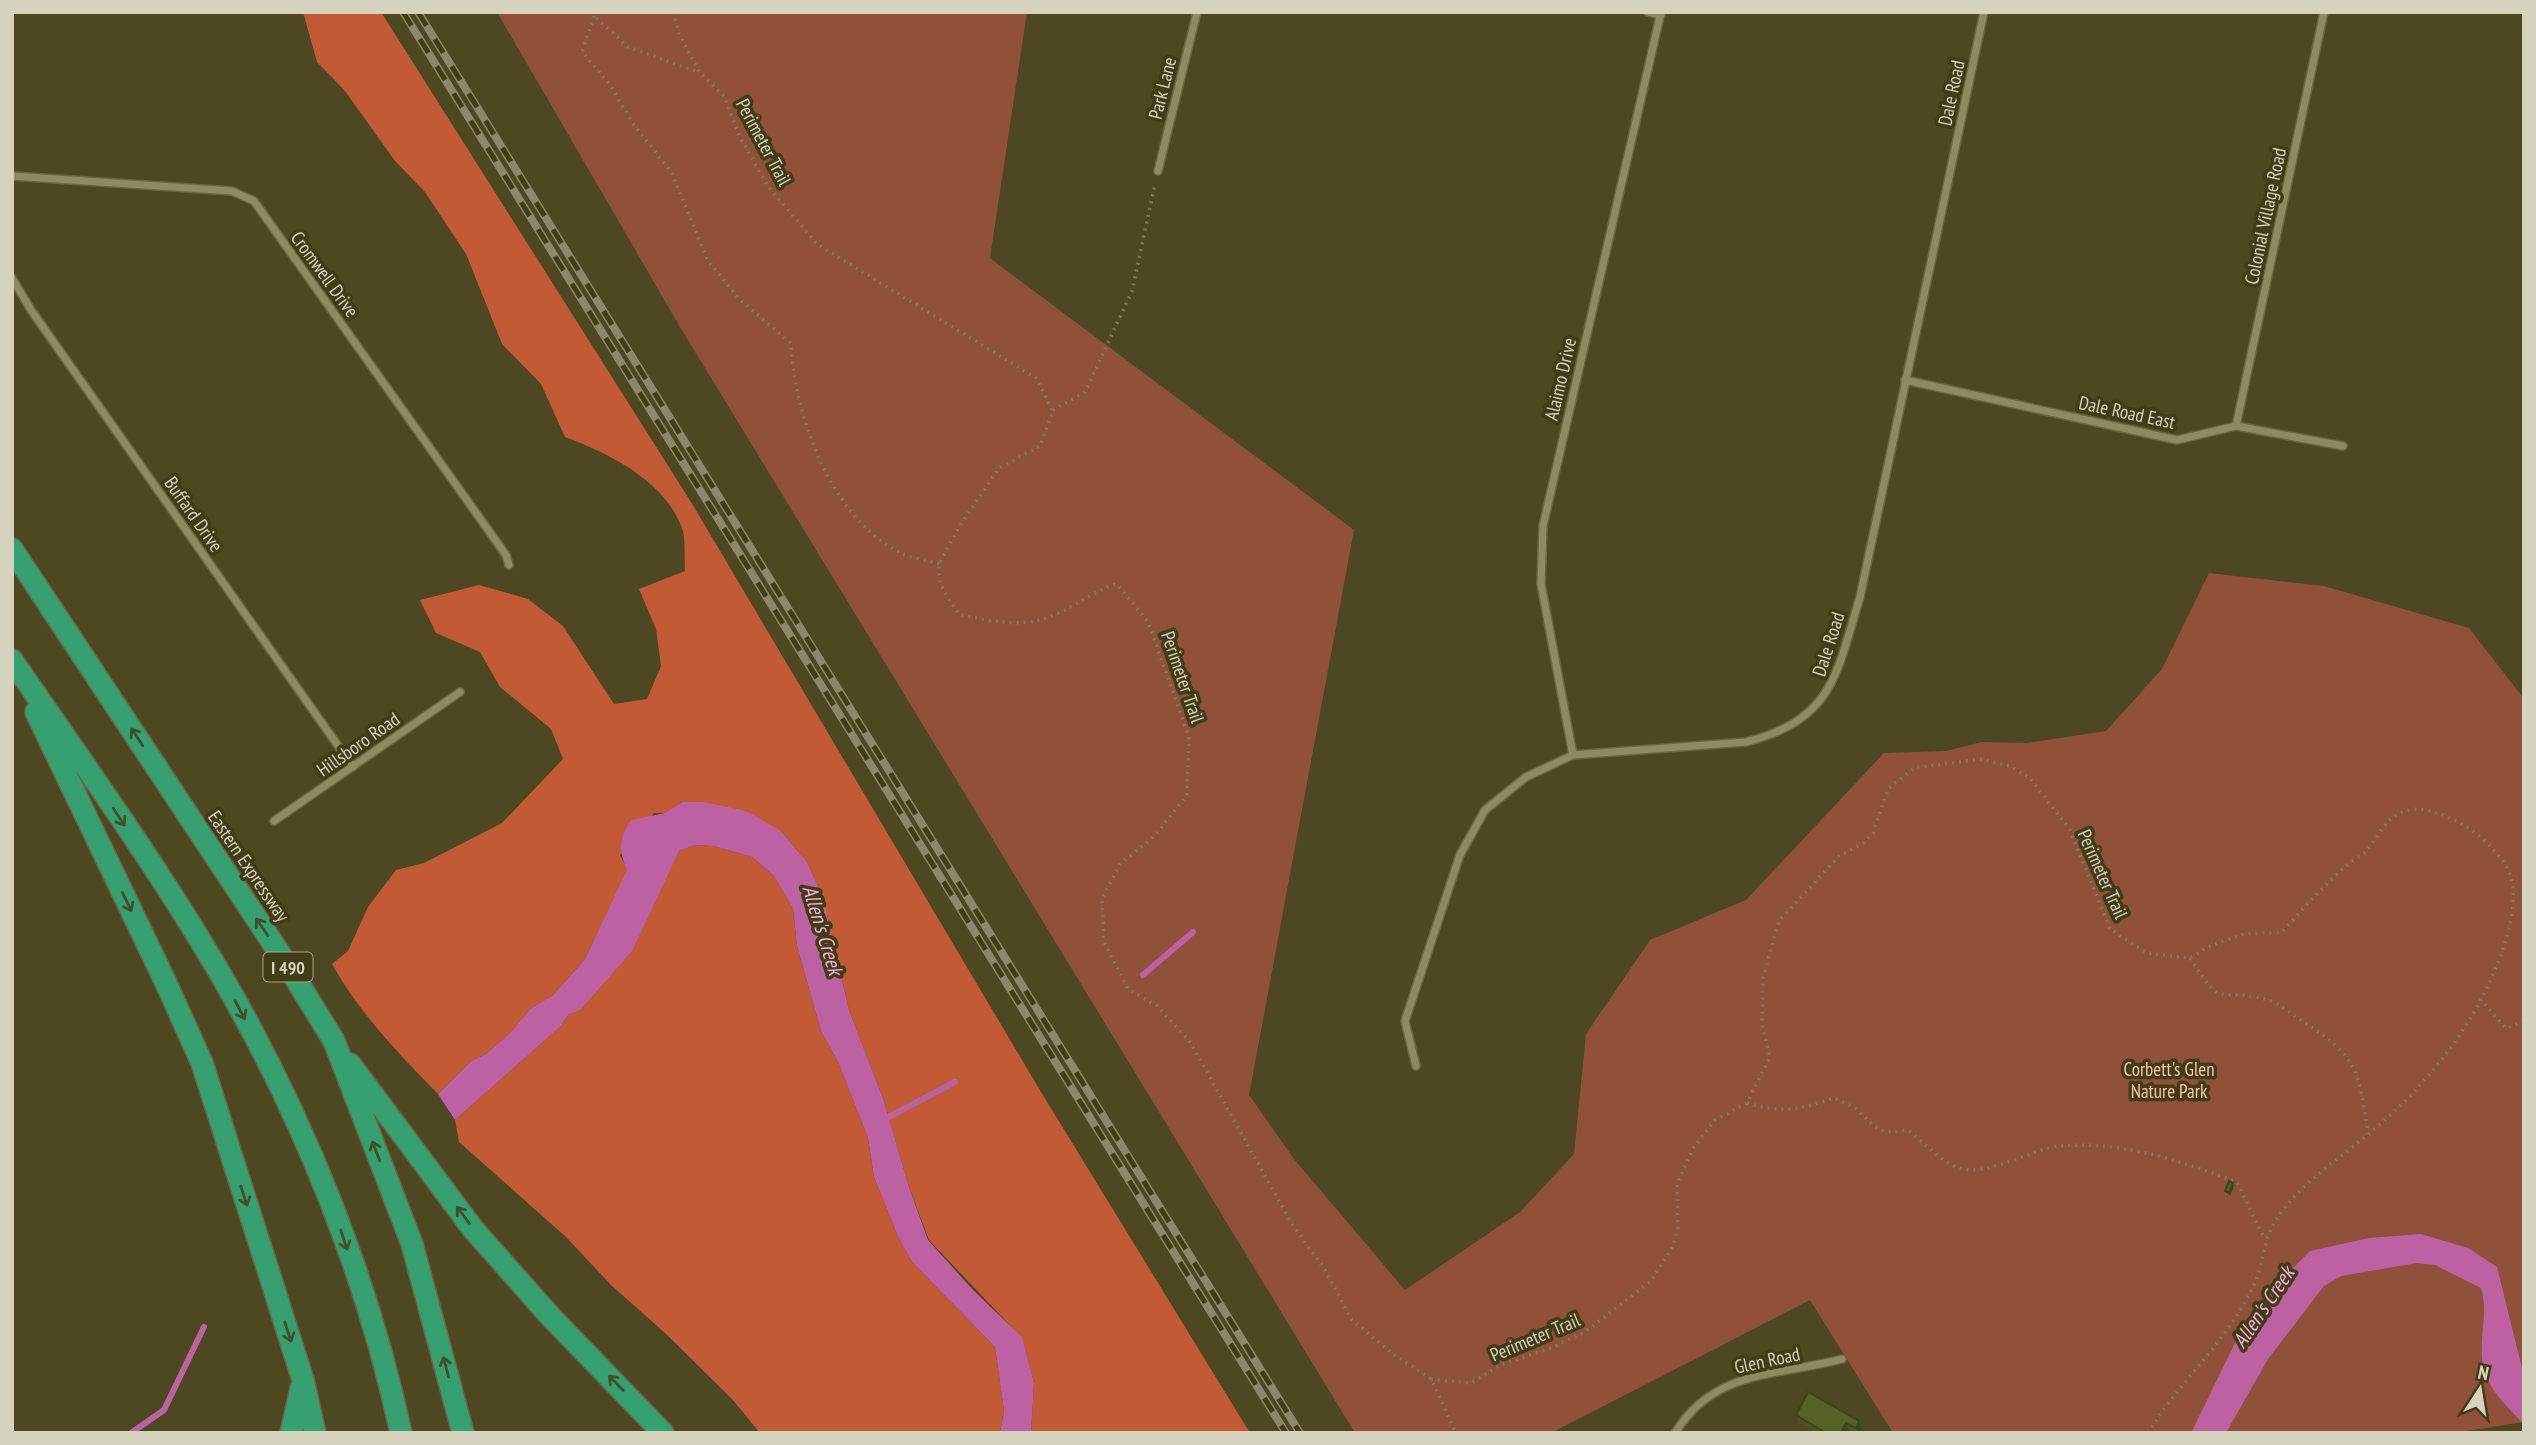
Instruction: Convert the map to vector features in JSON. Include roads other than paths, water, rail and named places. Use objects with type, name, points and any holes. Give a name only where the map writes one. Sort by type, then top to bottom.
[{"type":"highway","name":"Eastern Expressway","points":[[12,550],[278,951],[334,1041],[412,1244],[463,1433]]},
{"type":"highway","points":[[12,662],[202,1063],[303,1380],[315,1433]]},
{"type":"highway","points":[[12,662],[118,815],[224,981],[266,1060],[333,1206],[388,1372],[401,1433]]},
{"type":"highway","points":[[334,1041],[473,1228],[550,1316],[663,1433]]},
{"type":"highway","points":[[292,1433],[303,1380]]},
{"type":"street","name":"Park Lane","points":[[1158,171],[1197,12]]},
{"type":"street","points":[[1648,12],[1661,14]]},
{"type":"street","name":"Dale Road","points":[[1416,1066],[1405,1021],[1460,855],[1472,829],[1502,794],[1526,777],[1573,755],[1745,742],[1787,728],[1820,702],[1836,675],[1860,597],[1984,12]]},
{"type":"street","name":"Colonial Village Road","points":[[2236,426],[2324,12]]},
{"type":"street","name":"Alaimo Drive","points":[[1573,755],[1541,584],[1543,526],[1661,14]]},
{"type":"street","name":"Cromwell Drive","points":[[12,176],[232,191],[254,201],[506,555],[509,565]]},
{"type":"street","name":"Buffard Drive","points":[[12,278],[31,310],[353,767]]},
{"type":"street","name":"Dale Road East","points":[[1905,380],[2177,440],[2236,426],[2343,446]]},
{"type":"street","name":"Hillsboro Road","points":[[274,821],[460,692]]},
{"type":"street","name":"Glen Road","points":[[1675,1433],[1697,1405],[1725,1385],[1842,1359]]},
{"type":"water","points":[[682,802],[704,802],[746,811],[781,831],[807,862],[823,897],[849,1010],[884,1101],[909,1187],[928,1240],[973,1290],[1022,1337],[1034,1383],[1031,1433],[1000,1433],[1004,1411],[995,1347],[912,1262],[899,1239],[874,1177],[868,1138],[838,1062],[821,1031],[797,946],[793,909],[774,876],[752,857],[714,846],[695,845],[679,851],[632,951],[580,1010],[569,1014],[560,1027],[455,1120],[438,1094],[471,1061],[486,1054],[512,1031],[530,1009],[553,995],[585,959],[627,870],[621,845],[631,820],[665,813]]},
{"type":"water","points":[[2421,1234],[2468,1248],[2497,1267],[2524,1376],[2524,1424],[2499,1397],[2485,1373],[2482,1355],[2484,1307],[2481,1288],[2435,1265],[2417,1263],[2341,1276],[2324,1286],[2268,1359],[2226,1433],[2191,1433],[2236,1341],[2277,1285],[2310,1251],[2369,1238]]},
{"type":"waterway","points":[[1143,975],[1193,932]]},
{"type":"waterway","points":[[883,1120],[955,1082]]},
{"type":"waterway","name":"Allen's Creek","points":[[131,1433],[164,1410],[204,1327]]},
{"type":"railway","points":[[403,12],[1286,1433]]},
{"type":"railway","points":[[418,12],[1300,1433]]},
{"type":"park label","name":"Corbett's Glen Nature Park","points":[[2169,1080]]}]
